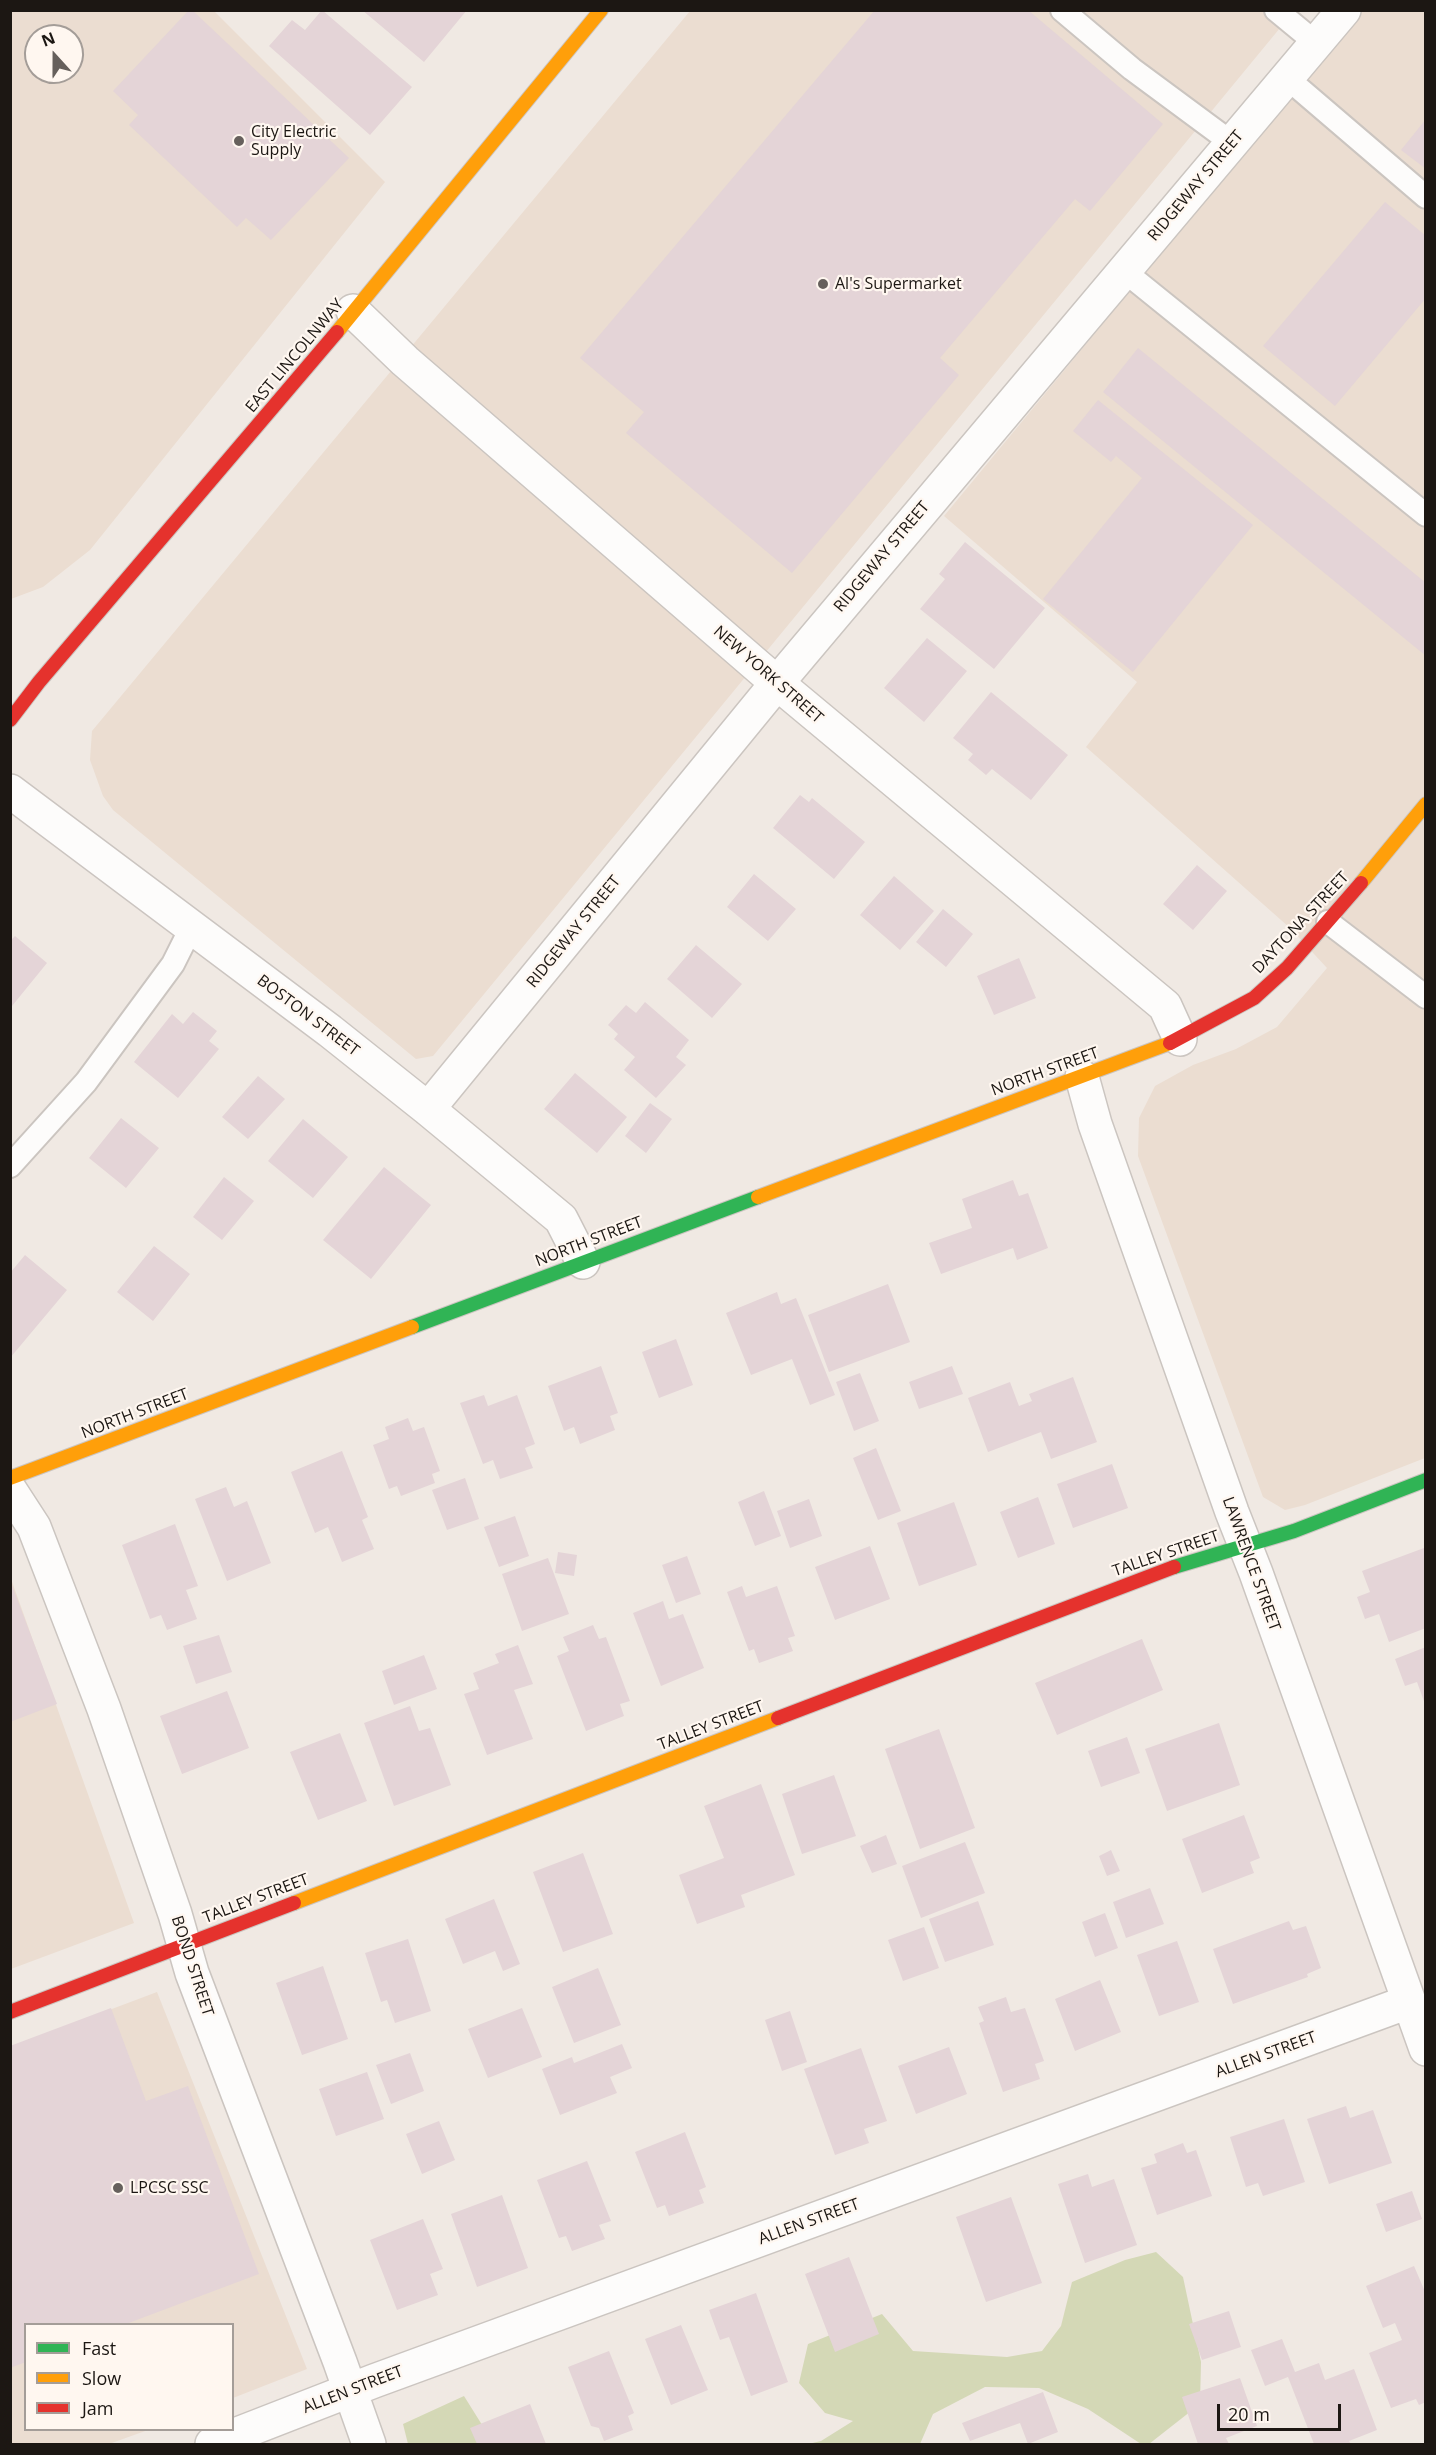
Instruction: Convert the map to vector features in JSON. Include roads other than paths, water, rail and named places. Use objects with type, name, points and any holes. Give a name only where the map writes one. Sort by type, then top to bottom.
[{"type":"street","name":"EAST LINCOLNWAY","points":[[10,720],[39,682],[295,382],[602,10]]},
{"type":"street","name":"RIDGEWAY STREET","points":[[428,1109],[777,683],[1344,10]]},
{"type":"street","name":"NEW YORK STREET","points":[[353,311],[405,361],[777,683],[1165,1006],[1180,1039]]},
{"type":"street","name":"BOSTON STREET","points":[[10,790],[330,1031],[428,1109],[561,1219],[583,1262]]},
{"type":"street","name":"DAYTONA STREET","points":[[1180,1039],[1254,998],[1287,968],[1425,804]]},
{"type":"street","name":"NORTH STREET","points":[[10,1478],[1180,1039]]},
{"type":"street","name":"LAWRENCE STREET","points":[[1082,1077],[1095,1124],[1425,2049]]},
{"type":"street","name":"TALLEY STREET","points":[[10,2012],[1183,1563],[1294,1531],[1425,1480]]},
{"type":"street","name":"BOND STREET","points":[[10,1491],[33,1527],[104,1709],[175,1914],[192,1973],[369,2445]]},
{"type":"street","name":"ALLEN STREET","points":[[212,2445],[350,2391],[1408,2002]]},
{"type":"lane","points":[[1062,10],[1132,69],[1232,143]]},
{"type":"lane","points":[[1276,10],[1316,43]]},
{"type":"lane","points":[[1287,78],[1425,197]]},
{"type":"lane","points":[[1124,271],[1425,515]]},
{"type":"lane","points":[[1328,922],[1425,997]]},
{"type":"lane","points":[[10,1166],[87,1082],[173,964],[191,927]]},
{"type":"place","name":"City Electric Supply","points":[[239,141]]},
{"type":"place","name":"Al's Supermarket","points":[[823,284]]},
{"type":"place","name":"LPCSC SSC","points":[[118,2188]]}]
